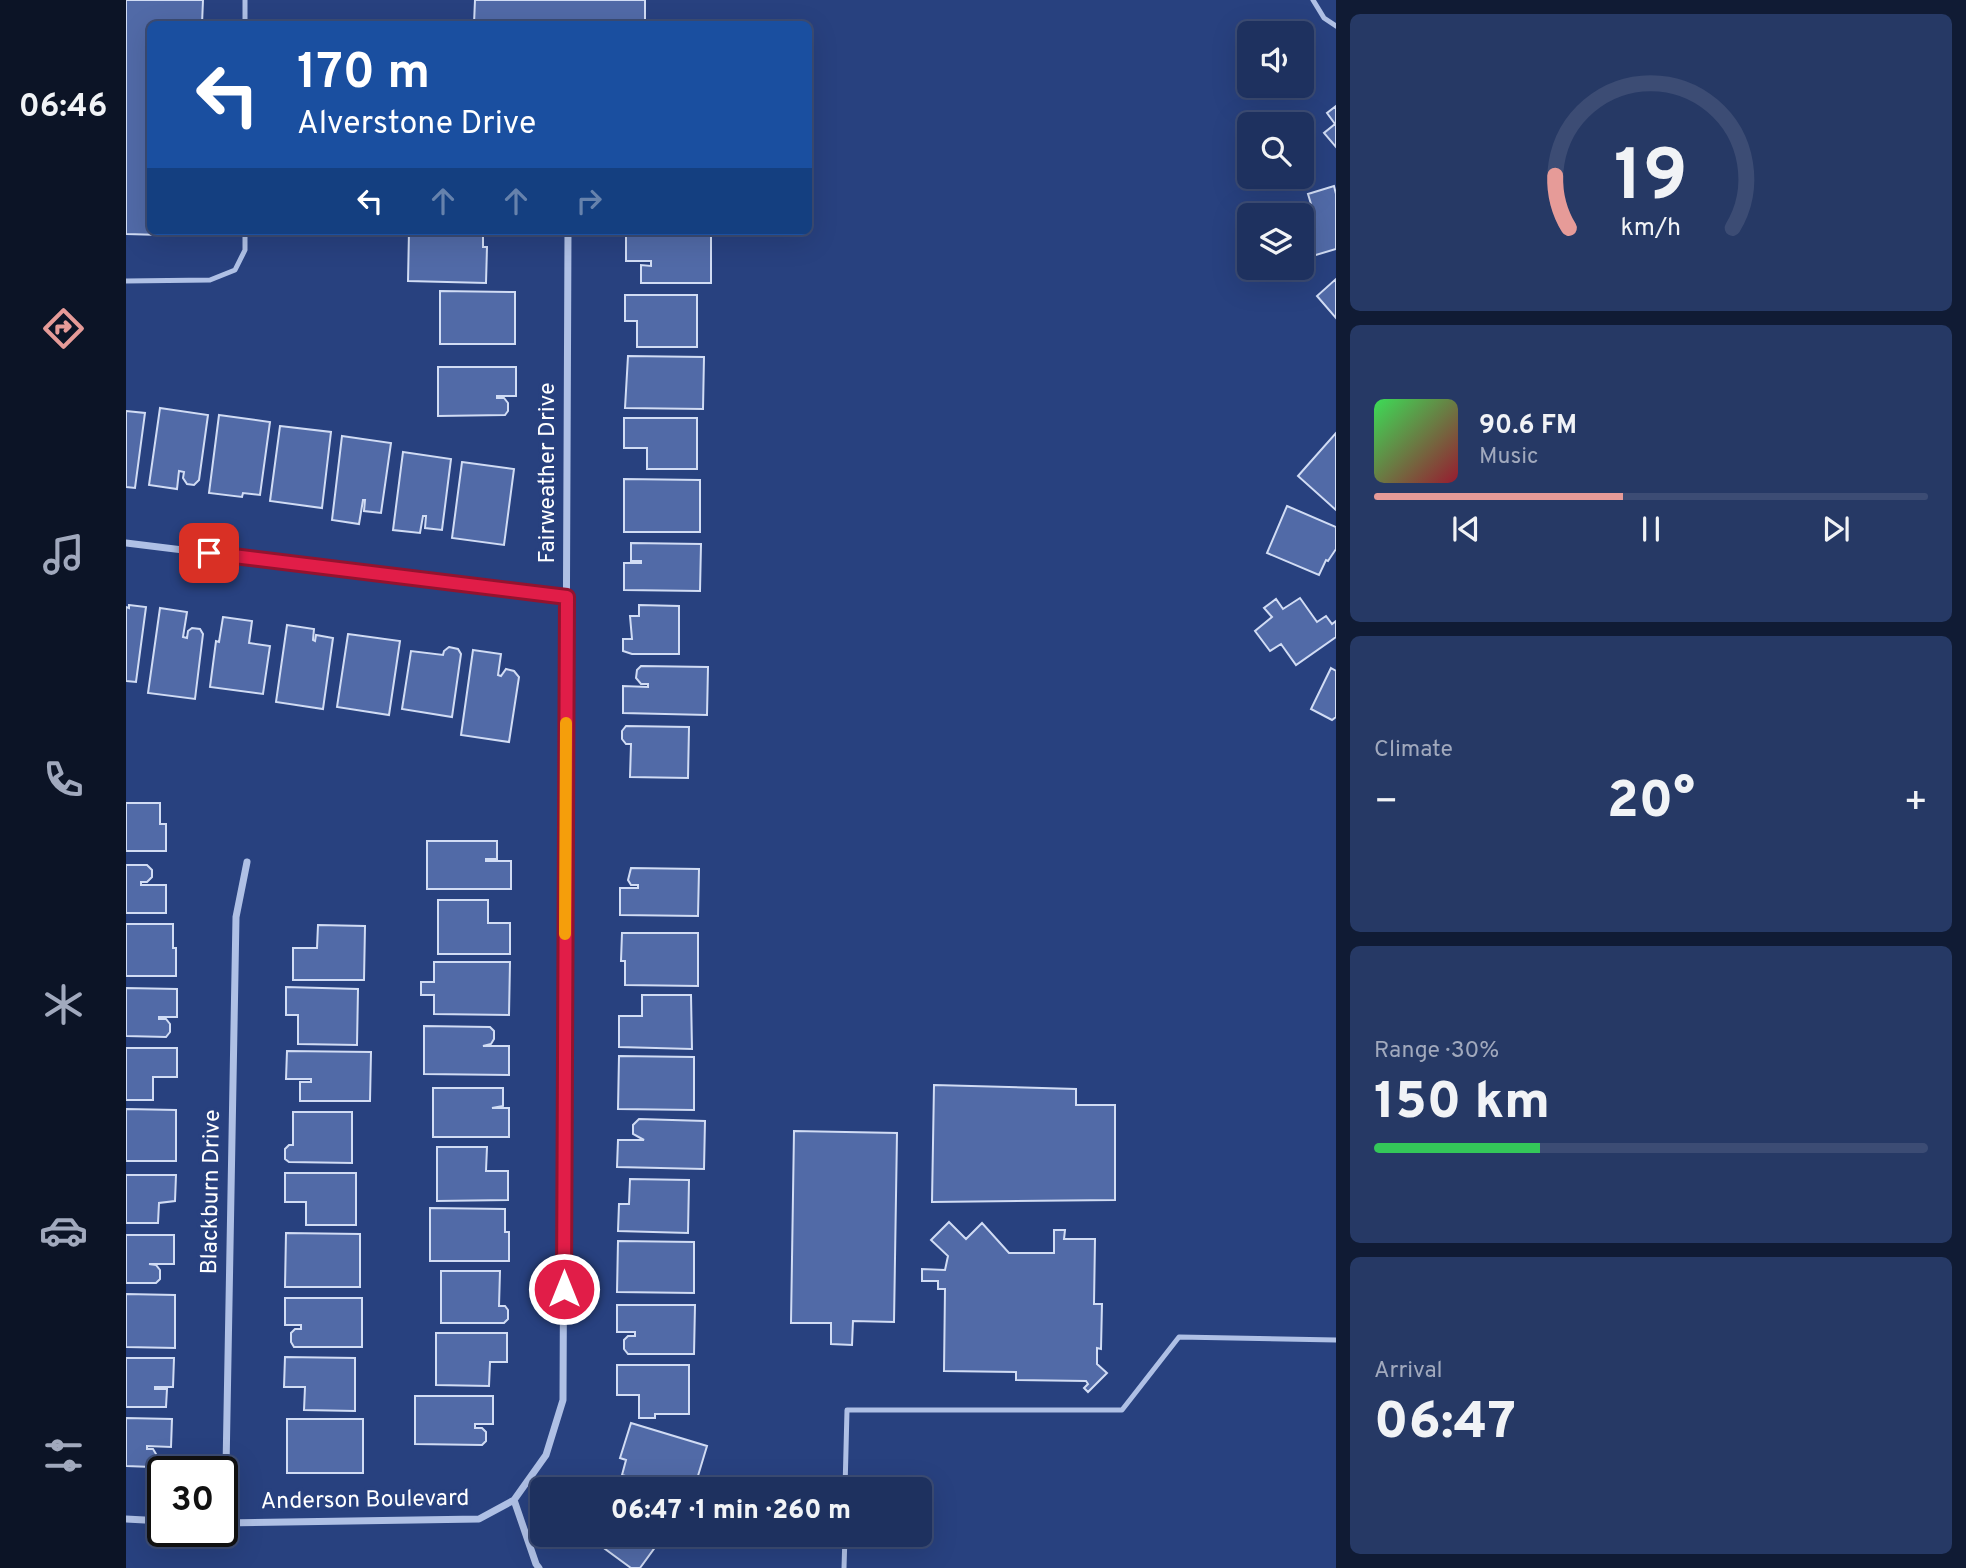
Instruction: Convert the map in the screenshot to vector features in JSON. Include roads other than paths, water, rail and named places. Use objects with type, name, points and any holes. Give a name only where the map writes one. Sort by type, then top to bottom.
[{"type":"street","name":"Fairweather Drive","points":[[514,1500],[546,1455],[563,1400],[568,235]]},
{"type":"street","points":[[126,543],[567,597]]},
{"type":"street","name":"Blackburn Drive","points":[[225,1456],[236,917],[247,862]]},
{"type":"street","points":[[514,1500],[536,1564],[540,1568]]},
{"type":"street","name":"Anderson Boulevard","points":[[238,1523],[479,1519],[514,1500]]},
{"type":"street","points":[[126,1519],[147,1520]]},
{"type":"lane","points":[[245,0],[245,21]]},
{"type":"lane","points":[[1313,0],[1324,18],[1336,26]]},
{"type":"lane","points":[[126,281],[210,280],[235,270],[246,250],[245,235]]},
{"type":"lane","points":[[845,1477],[847,1410],[1122,1410],[1180,1337],[1336,1340]]},
{"type":"lane","points":[[844,1568],[845,1547]]}]
